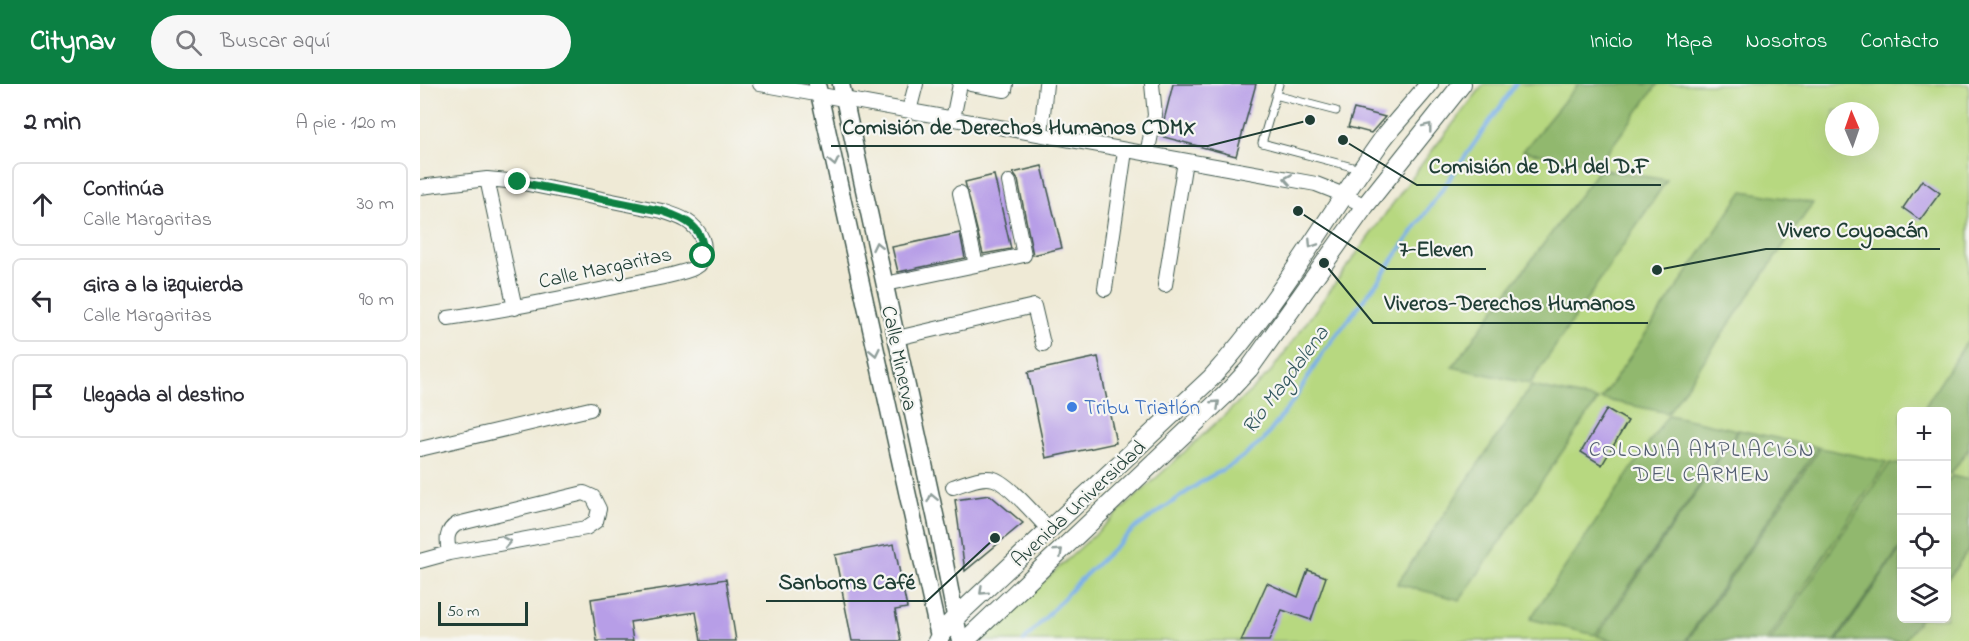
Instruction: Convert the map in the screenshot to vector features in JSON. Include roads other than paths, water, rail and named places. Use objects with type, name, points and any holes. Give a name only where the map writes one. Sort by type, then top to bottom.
[{"type":"main road","name":"Avenida Universidad","points":[[938,640],[956,617],[1211,378],[1231,356],[1258,324],[1383,139],[1429,84]]},
{"type":"main road","name":"Avenida Universidad","points":[[965,641],[1225,395],[1249,369],[1365,206],[1462,84]]},
{"type":"street","points":[[760,84],[843,92],[909,111],[1316,184],[1365,206]]},
{"type":"street","points":[[909,111],[916,84]]},
{"type":"street","points":[[953,119],[960,84]]},
{"type":"street","points":[[971,84],[1005,90],[1006,84]]},
{"type":"street","points":[[1041,134],[1046,84]]},
{"type":"street","points":[[1147,154],[1155,115],[1152,84]]},
{"type":"street","name":"Calle Minerva","points":[[818,90],[938,640]]},
{"type":"street","name":"Calle Minerva","points":[[843,92],[939,533],[960,641]]},
{"type":"street","points":[[1105,289],[1125,151]]},
{"type":"street","points":[[1165,285],[1185,161]]},
{"type":"street","name":"Calle Margaritas","points":[[420,187],[487,179],[518,182],[662,211],[684,218],[696,229],[704,246],[700,264],[692,269],[515,308],[448,318]]},
{"type":"street","name":"Calle Margaritas","points":[[487,179],[515,308]]},
{"type":"street","points":[[885,284],[1024,255],[1009,182]]},
{"type":"street","points":[[960,193],[976,265]]},
{"type":"street","points":[[897,338],[1034,306],[1043,344]]},
{"type":"street","points":[[420,449],[590,409]]},
{"type":"street","points":[[953,487],[981,479],[994,479],[1006,485],[1049,530]]},
{"type":"street","points":[[420,561],[449,553],[586,528],[596,521],[599,509],[593,497],[584,493],[457,524],[452,526],[448,534],[449,553]]},
{"type":"street","points":[[916,538],[929,544],[936,539],[939,533]]},
{"type":"lane","points":[[1279,84],[1262,143],[1362,170]]},
{"type":"lane","points":[[1275,95],[1336,111]]},
{"type":"waterway","name":"Río Magdalena","points":[[1024,641],[1078,582],[1134,529],[1204,480],[1233,464],[1263,441],[1296,397],[1324,351],[1378,281],[1516,84]]},
{"type":"place","name":"Comisión de Derechos Humanos CDMX","points":[[1310,120]]},
{"type":"place","name":"Comisión de D.H del D.F","points":[[1343,140]]},
{"type":"place","name":"7-Eleven","points":[[1298,211]]},
{"type":"place","name":"Viveros-Derechos Humanos","points":[[1324,263]]},
{"type":"place","name":"Vivero Coyoacán","points":[[1657,270]]},
{"type":"place","name":"Tribu Triatlón","points":[[1072,407]]},
{"type":"place","name":"Sanborns Café","points":[[995,538]]},
{"type":"district","name":"COLONIA AMPLIACIÓN DEL CARMEN","points":[[1702,460]]}]
